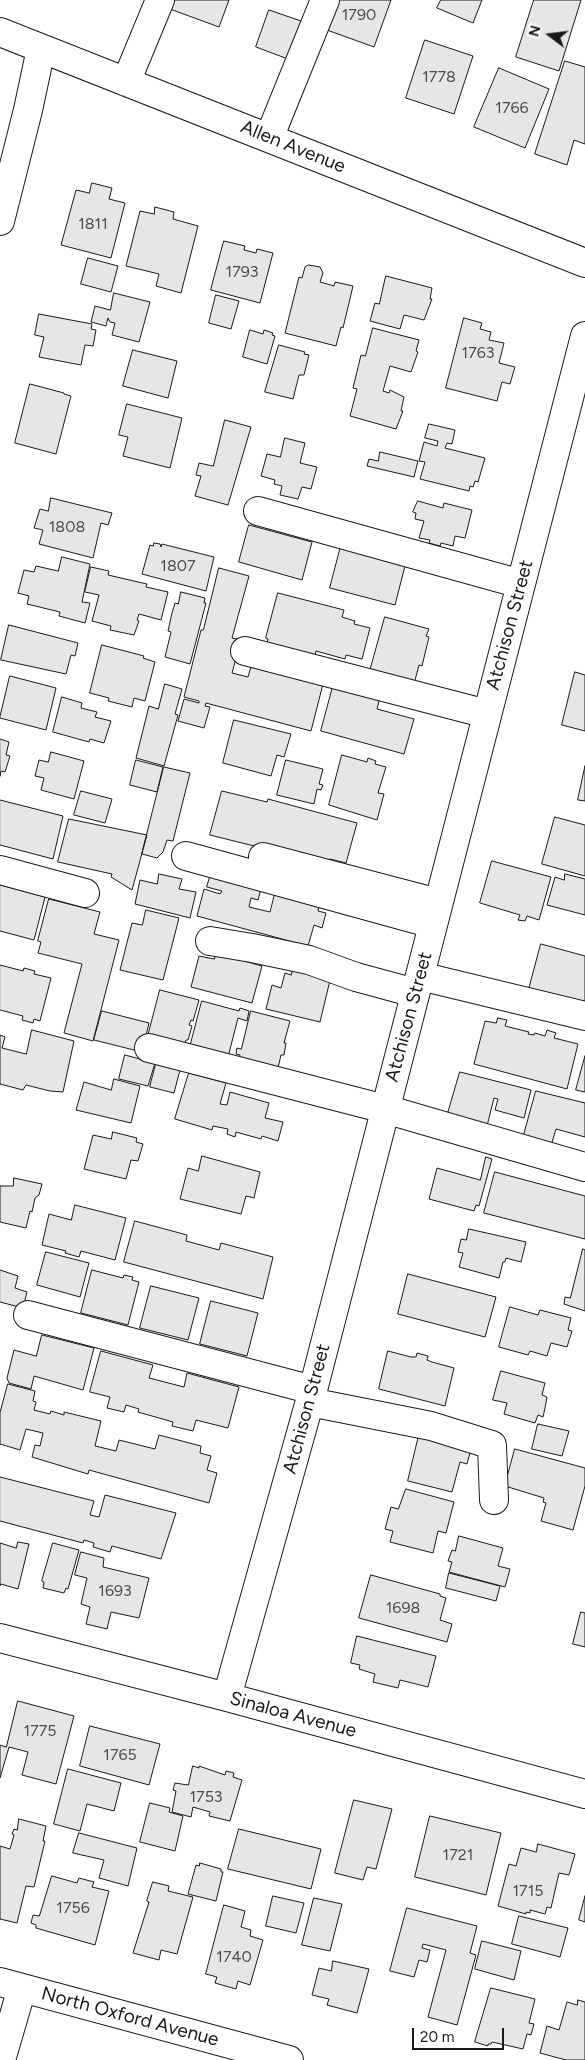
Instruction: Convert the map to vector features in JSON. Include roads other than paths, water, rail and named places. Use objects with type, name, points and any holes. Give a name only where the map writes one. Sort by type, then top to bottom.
[{"type":"street","points":[[126,82],[160,0]]},
{"type":"street","points":[[269,138],[325,0]]},
{"type":"street","name":"Allen Avenue","points":[[0,32],[585,263]]},
{"type":"street","points":[[0,221],[28,110],[41,48]]},
{"type":"street","name":"Atchison Street","points":[[227,1697],[311,1396],[585,336]]},
{"type":"street","points":[[258,511],[521,584]]},
{"type":"street","points":[[245,651],[487,714]]},
{"type":"street","points":[[189,848],[436,913]]},
{"type":"street","points":[[0,870],[85,893]]},
{"type":"street","points":[[210,941],[309,960],[356,977],[417,984],[585,1016]]},
{"type":"street","points":[[149,1048],[385,1109],[585,1167]]},
{"type":"street","points":[[28,1315],[311,1396],[431,1426],[492,1445],[494,1500]]},
{"type":"street","name":"Sinaloa Avenue","points":[[0,1638],[585,1794]]},
{"type":"street","points":[[1,2060],[11,1985]]},
{"type":"street","name":"North Oxford Avenue","points":[[11,1985],[289,2060]]}]
